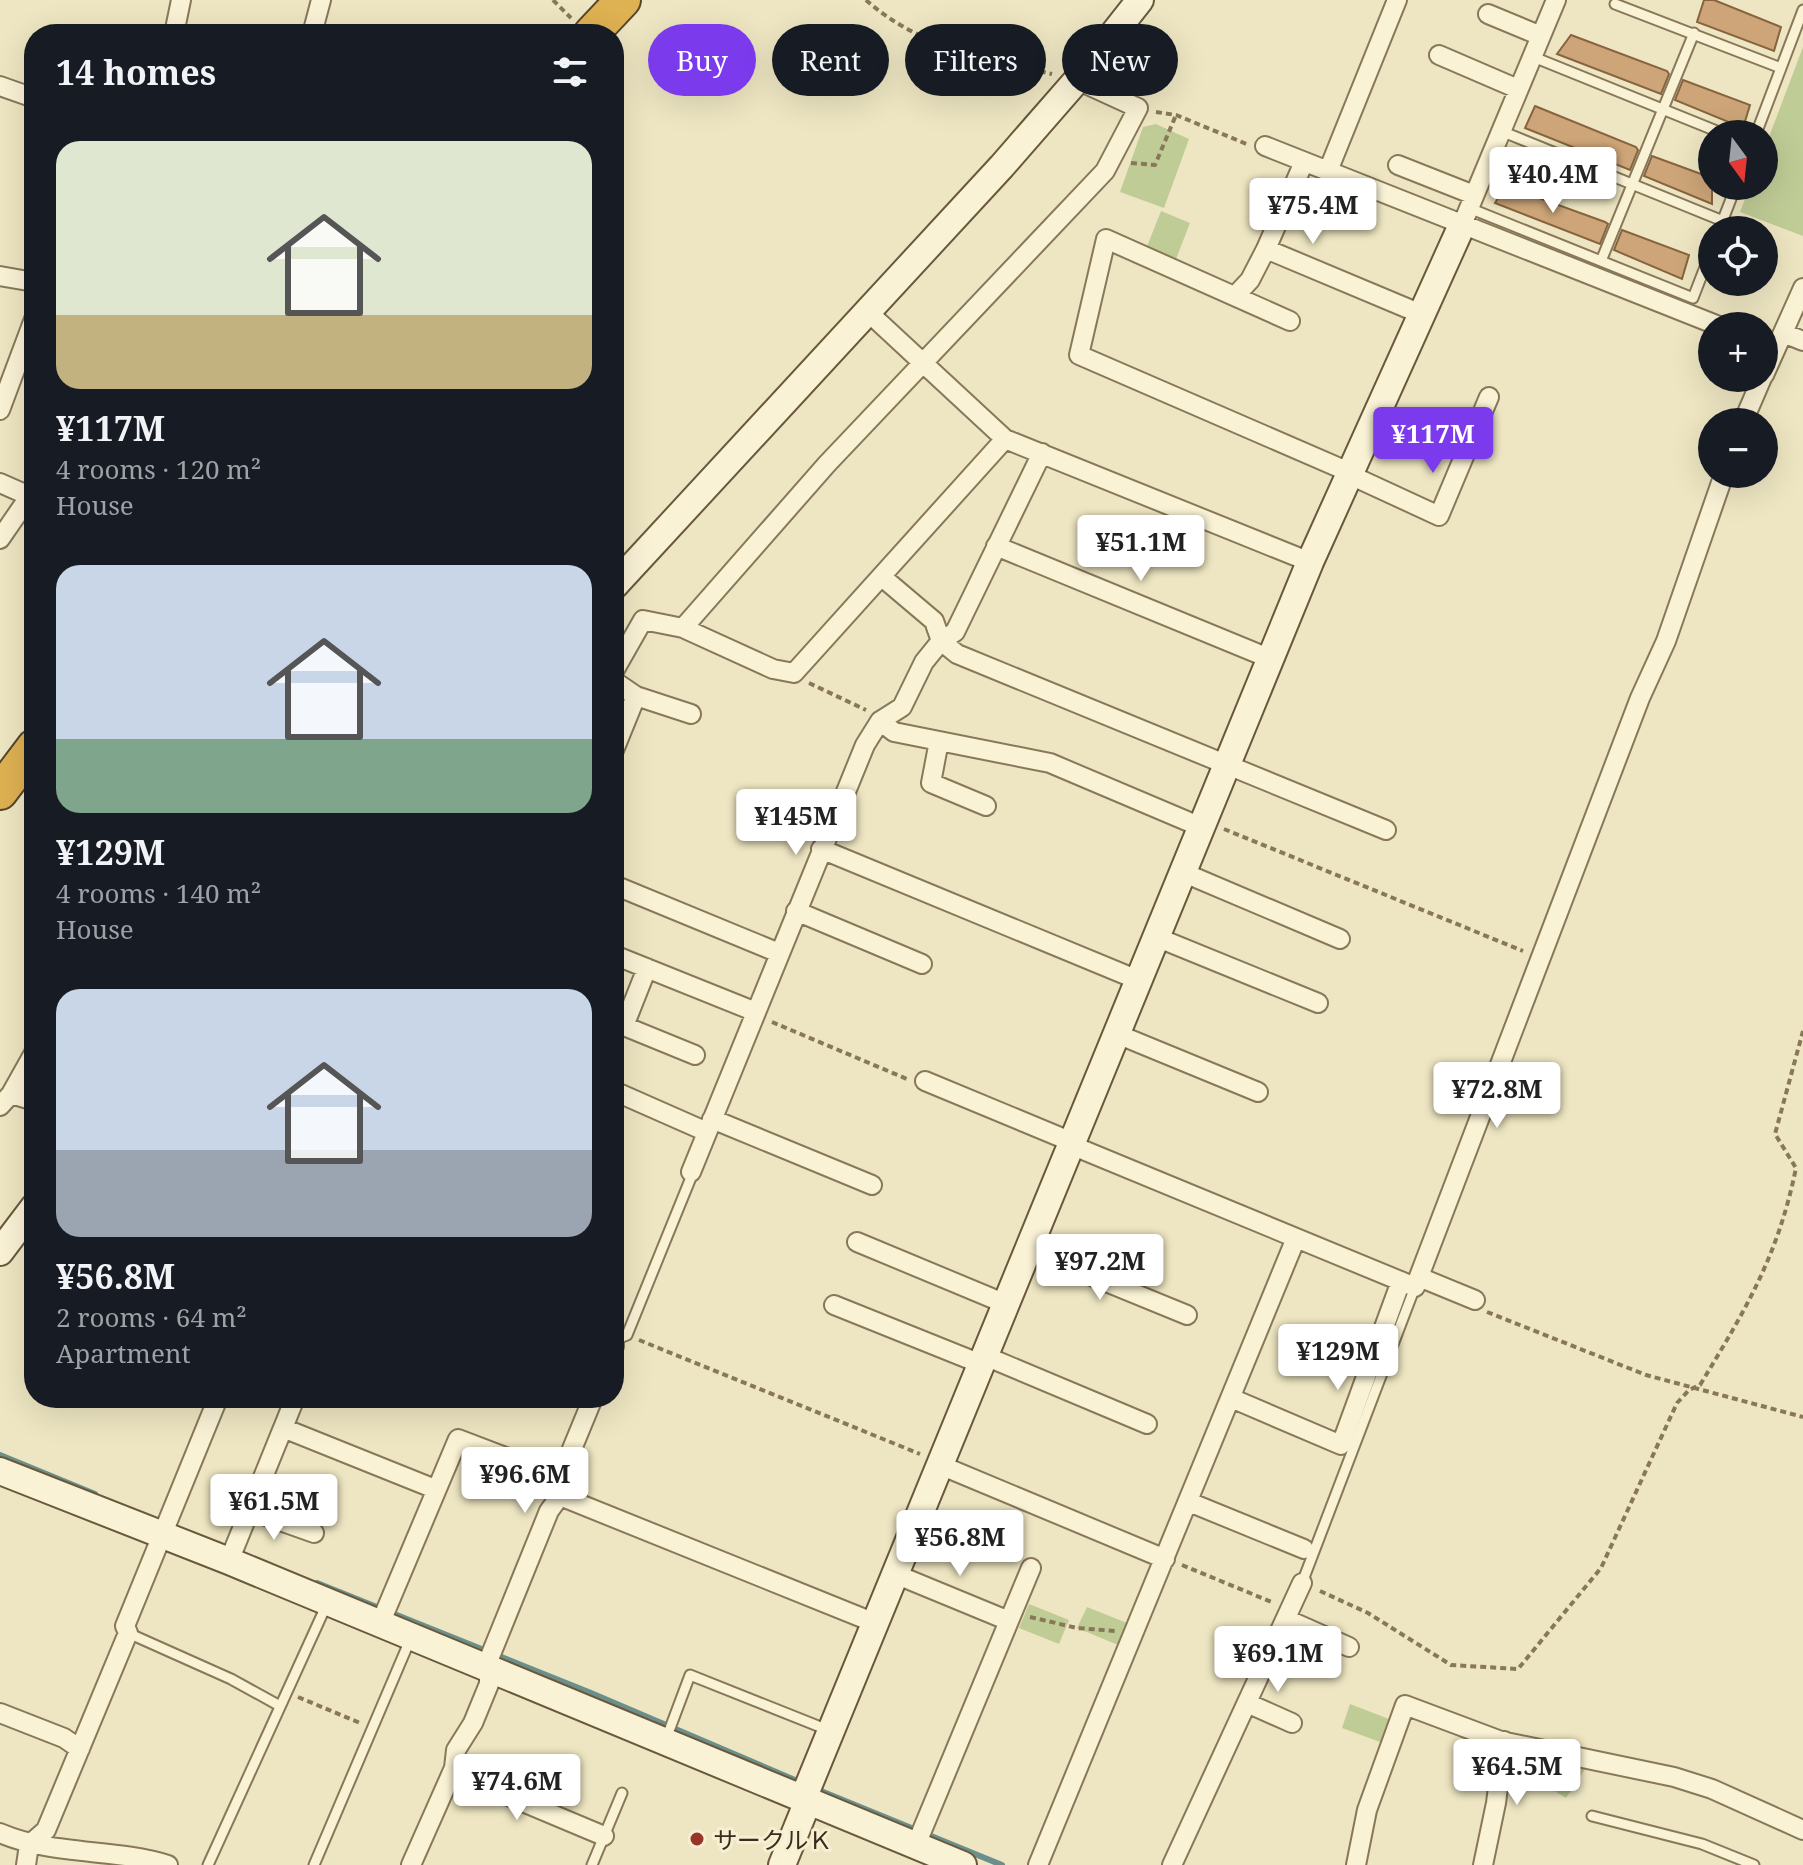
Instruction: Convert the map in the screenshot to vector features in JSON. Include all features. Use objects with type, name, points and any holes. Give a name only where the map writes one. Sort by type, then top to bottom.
[{"type":"highway","points":[[600,24],[623,0]]},
{"type":"highway","points":[[0,792],[24,760]]},
{"type":"street","points":[[176,24],[181,0]]},
{"type":"street","points":[[315,24],[321,0]]},
{"type":"street","points":[[1121,24],[1140,0]]},
{"type":"street","points":[[1328,171],[1397,0]]},
{"type":"street","points":[[782,1865],[831,1731],[1310,562],[1468,209],[1556,0]]},
{"type":"street","points":[[1488,14],[1541,36]]},
{"type":"street","points":[[1439,55],[1518,89]]},
{"type":"street","points":[[0,86],[24,94]]},
{"type":"street","points":[[624,575],[1063,96]]},
{"type":"street","points":[[683,628],[827,464],[1105,171],[1138,108],[1112,96]]},
{"type":"street","points":[[1265,146],[1328,171],[1468,209]]},
{"type":"street","points":[[1235,296],[1250,280],[1266,249],[1304,162]]},
{"type":"street","points":[[1398,165],[1468,209],[1698,316]]},
{"type":"street","points":[[1290,321],[1106,239],[1079,355],[1439,516],[1489,397]]},
{"type":"street","points":[[1266,249],[1421,314]]},
{"type":"street","points":[[0,276],[24,280]]},
{"type":"street","points":[[1778,333],[1803,288]]},
{"type":"street","points":[[868,312],[1005,439],[1310,562]]},
{"type":"street","points":[[1778,337],[1803,341]]},
{"type":"street","points":[[0,410],[24,346]]},
{"type":"street","points":[[624,653],[643,620],[683,628],[773,669],[794,673],[1005,439]]},
{"type":"street","points":[[691,1172],[865,745],[880,721],[902,707],[924,662],[941,641],[955,632],[1042,453]]},
{"type":"street","points":[[0,483],[24,494]]},
{"type":"street","points":[[1231,1398],[1341,1445],[1412,1281],[1640,698],[1666,641],[1719,488]]},
{"type":"street","points":[[0,539],[24,508]]},
{"type":"street","points":[[996,546],[1271,659]]},
{"type":"street","points":[[882,577],[934,621],[941,641],[957,654],[1386,830]]},
{"type":"street","points":[[624,688],[636,696],[691,714]]},
{"type":"street","points":[[624,725],[636,696]]},
{"type":"street","points":[[880,721],[894,732],[1050,763],[1201,827]]},
{"type":"street","points":[[939,741],[931,783],[986,806]]},
{"type":"street","points":[[821,849],[1138,980]]},
{"type":"street","points":[[1182,872],[1340,939]]},
{"type":"street","points":[[624,889],[779,953]]},
{"type":"street","points":[[796,911],[922,964]]},
{"type":"street","points":[[1156,937],[1318,1003]]},
{"type":"street","points":[[624,959],[755,1014]]},
{"type":"street","points":[[647,968],[624,1026],[695,1055]]},
{"type":"street","points":[[1117,1034],[1258,1092]]},
{"type":"street","points":[[6,1100],[24,1070]]},
{"type":"street","points":[[925,1081],[1296,1238],[1412,1281],[1475,1300]]},
{"type":"street","points":[[624,1095],[872,1185]]},
{"type":"street","points":[[0,1252],[24,1220]]},
{"type":"street","points":[[1038,1865],[1296,1238]]},
{"type":"street","points":[[857,1242],[1006,1304]]},
{"type":"street","points":[[1028,1250],[1187,1315]]},
{"type":"street","points":[[834,1305],[1147,1424]]},
{"type":"street","points":[[26,1865],[29,1845],[46,1830],[128,1633],[125,1626],[214,1408]]},
{"type":"street","points":[[232,1554],[291,1408]]},
{"type":"street","points":[[411,1865],[454,1768],[456,1750],[473,1723],[489,1684],[490,1658],[589,1408]]},
{"type":"street","points":[[283,1428],[435,1489]]},
{"type":"street","points":[[384,1615],[458,1439],[560,1487],[875,1623]]},
{"type":"street","points":[[940,1463],[1166,1558]]},
{"type":"street","points":[[0,1471],[232,1554],[327,1603],[384,1615],[411,1636],[490,1658],[807,1792],[920,1836],[963,1865]]},
{"type":"street","points":[[1189,1502],[1304,1549]]},
{"type":"street","points":[[249,1510],[314,1533]]},
{"type":"street","points":[[920,1836],[1031,1568]]},
{"type":"street","points":[[895,1574],[1012,1615]]},
{"type":"street","points":[[1172,1865],[1302,1583]]},
{"type":"street","points":[[1288,1615],[1349,1647]]},
{"type":"street","points":[[1247,1703],[1292,1723]]},
{"type":"street","points":[[1356,1865],[1367,1810],[1405,1705],[1504,1741],[1674,1777],[1712,1789],[1803,1830]]},
{"type":"street","points":[[0,1713],[64,1738],[80,1749]]},
{"type":"street","points":[[1483,1865],[1496,1803],[1504,1741]]},
{"type":"street","points":[[454,1768],[468,1779],[604,1836]]},
{"type":"street","points":[[0,1833],[29,1845],[143,1858],[168,1865]]},
{"type":"lane","points":[[1615,4],[1781,68]]},
{"type":"lane","points":[[1761,120],[1803,10]]},
{"type":"lane","points":[[1601,261],[1694,33]]},
{"type":"lane","points":[[1531,56],[1698,124]]},
{"type":"lane","points":[[1501,131],[1700,216]]},
{"type":"lane","points":[[1468,209],[1693,298],[1698,285]]},
{"type":"lane","points":[[624,1325],[691,1172]]},
{"type":"lane","points":[[1302,1583],[1412,1281]]},
{"type":"lane","points":[[208,1865],[327,1603]]},
{"type":"lane","points":[[128,1633],[280,1706]]},
{"type":"lane","points":[[314,1865],[411,1636]]},
{"type":"lane","points":[[668,1732],[690,1675],[831,1731]]},
{"type":"lane","points":[[592,1865],[622,1793]]},
{"type":"lane","points":[[1592,1816],[1702,1844],[1754,1865]]},
{"type":"path","points":[[866,0],[918,36],[978,57],[1062,77]]},
{"type":"path","points":[[1138,108],[1176,115],[1260,149],[1265,146]]},
{"type":"path","points":[[1112,157],[1122,162],[1155,165],[1176,115]]},
{"type":"path","points":[[794,673],[810,684],[858,704],[880,721]]},
{"type":"path","points":[[1201,827],[1217,826],[1540,958]]},
{"type":"path","points":[[755,1014],[920,1085],[925,1081]]},
{"type":"path","points":[[1302,1583],[1368,1613],[1451,1665],[1518,1669],[1601,1568],[1677,1403],[1689,1390],[1700,1385],[1757,1290],[1786,1214],[1796,1168],[1775,1134],[1803,1031]]},
{"type":"path","points":[[1475,1300],[1476,1307],[1689,1390],[1803,1417]]},
{"type":"path","points":[[624,1341],[940,1463]]},
{"type":"path","points":[[1166,1558],[1288,1615]]},
{"type":"path","points":[[1012,1615],[1133,1636]]},
{"type":"path","points":[[287,1693],[373,1728]]},
{"type":"green space","points":[[1803,47],[1803,236],[1778,226],[1778,216],[1750,216],[1740,212],[1745,200],[1778,200],[1778,120],[1775,120]]},
{"type":"green space","points":[[1156,124],[1189,139],[1164,208],[1120,192],[1143,127]]},
{"type":"green space","points":[[1161,211],[1190,223],[1176,259],[1146,249]]},
{"type":"green space","points":[[1323,1329],[1370,1342],[1358,1370],[1317,1354]]},
{"type":"green space","points":[[1029,1604],[1069,1620],[1059,1644],[1019,1628]]},
{"type":"green space","points":[[1087,1607],[1127,1623],[1118,1645],[1077,1628]]},
{"type":"green space","points":[[1350,1704],[1389,1719],[1380,1742],[1342,1728]]},
{"type":"green space","points":[[1522,1755],[1585,1769],[1566,1798],[1520,1770]]},
{"type":"building","points":[[1704,0],[1714,0],[1781,27],[1774,51],[1697,22]]},
{"type":"building","points":[[1571,35],[1667,71],[1669,74],[1661,94],[1557,54]]},
{"type":"building","points":[[1683,80],[1750,105],[1745,120],[1724,120],[1675,100]]},
{"type":"building","points":[[1535,106],[1636,147],[1638,150],[1630,170],[1525,128]]},
{"type":"building","points":[[1652,156],[1698,173],[1698,198],[1644,176]]},
{"type":"building","points":[[1506,186],[1605,222],[1608,224],[1600,244],[1495,203]]},
{"type":"building","points":[[1622,230],[1689,255],[1682,279],[1614,250]]},
{"type":"waterway","points":[[0,1455],[95,1494]]},
{"type":"waterway","points":[[317,1583],[591,1693],[802,1783]]},
{"type":"waterway","points":[[816,1789],[1002,1865]]},
{"type":"place","name":"サークルＫ","points":[[697,1839]]}]
